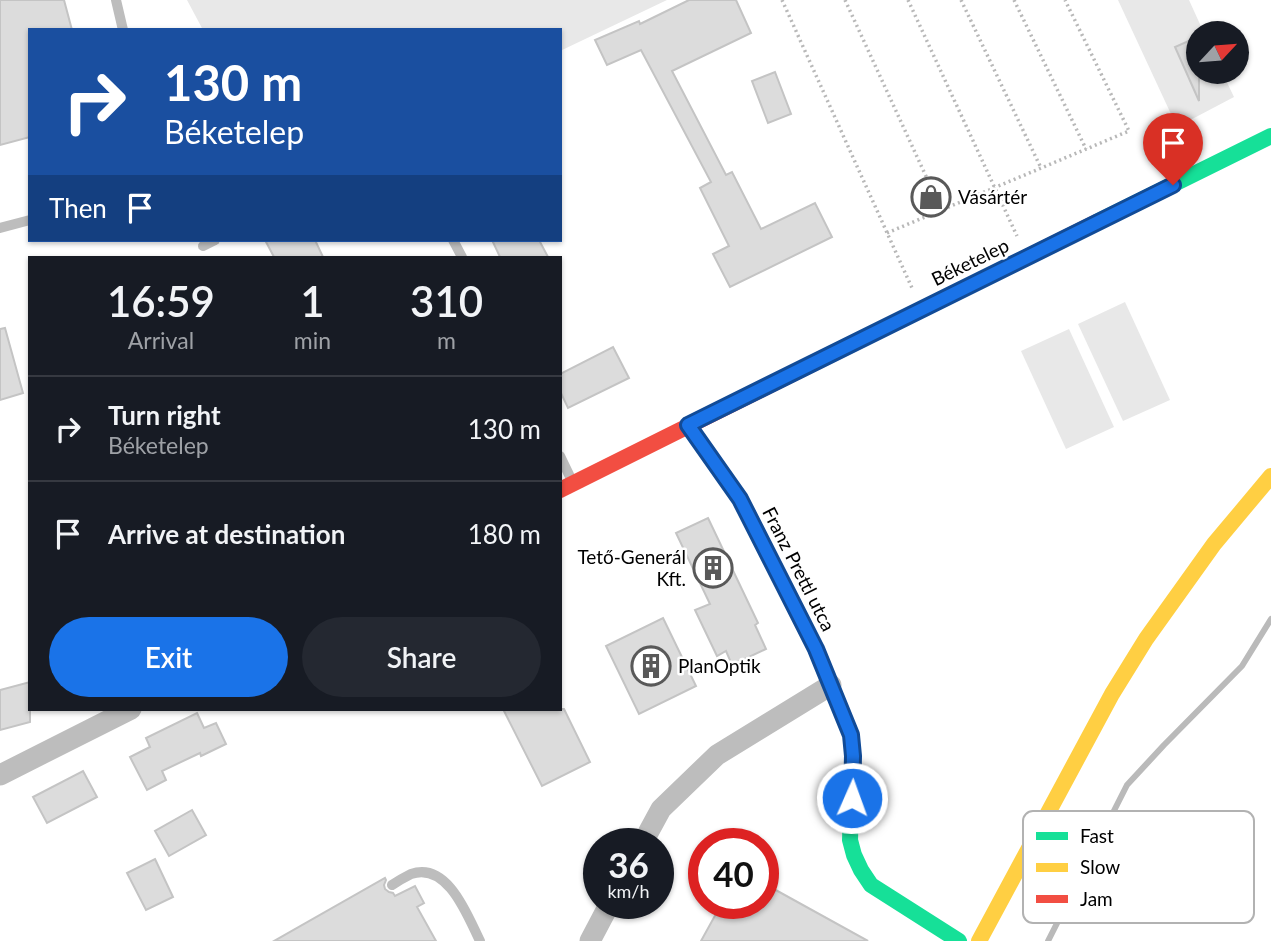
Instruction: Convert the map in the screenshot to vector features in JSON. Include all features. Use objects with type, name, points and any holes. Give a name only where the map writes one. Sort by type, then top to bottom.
[{"type":"street","name":"Béketelep","points":[[567,486],[1271,136]]},
{"type":"street","name":"Franz Prettl utca","points":[[688,425],[740,499],[816,649],[851,735],[853,756],[850,840],[861,870],[871,885],[958,941]]},
{"type":"street","points":[[1049,811],[1112,694],[1146,639],[1214,544],[1271,476]]},
{"type":"street","points":[[650,828],[660,809],[717,755],[831,685]]},
{"type":"street","points":[[0,775],[127,711]]},
{"type":"street","points":[[979,941],[1023,859]]},
{"type":"street","points":[[590,941],[602,919]]},
{"type":"lane","points":[[116,0],[123,28]]},
{"type":"lane","points":[[0,227],[28,220]]},
{"type":"lane","points":[[203,246],[211,242]]},
{"type":"lane","points":[[562,465],[567,486]]},
{"type":"lane","points":[[392,885],[412,874],[430,874],[440,879],[459,897],[480,941]]},
{"type":"path","points":[[782,0],[922,309]]},
{"type":"path","points":[[845,0],[942,211]]},
{"type":"path","points":[[908,0],[1027,257]]},
{"type":"path","points":[[961,0],[1041,168]]},
{"type":"path","points":[[1014,0],[1086,149]]},
{"type":"path","points":[[887,233],[1129,131],[1065,0]]},
{"type":"shaded area","points":[[187,0],[667,0],[562,50],[562,28],[202,28]]},
{"type":"shaded area","points":[[1118,0],[1189,0],[1199,21],[1186,21],[1186,84],[1228,84],[1234,97],[1177,127]]},
{"type":"shaded area","points":[[1125,302],[1170,400],[1123,421],[1078,324]]},
{"type":"shaded area","points":[[1069,329],[1114,427],[1066,449],[1021,351]]},
{"type":"building","points":[[0,0],[64,0],[71,28],[28,28],[28,138],[0,145]]},
{"type":"building","points":[[689,0],[736,0],[751,33],[672,71],[726,175],[732,172],[761,229],[815,203],[832,237],[730,287],[713,254],[729,246],[700,188],[711,182],[641,50],[607,65],[595,40],[639,21],[640,24]]},
{"type":"building","points":[[1186,42],[1186,72],[1175,47]]},
{"type":"building","points":[[775,72],[791,114],[768,123],[752,81]]},
{"type":"building","points":[[1191,84],[1199,84],[1199,101]]},
{"type":"building","points":[[266,242],[316,242],[323,256],[273,256]]},
{"type":"building","points":[[493,242],[540,242],[547,256],[500,256]]},
{"type":"building","points":[[5,328],[23,393],[0,400],[0,329]]},
{"type":"building","points":[[613,347],[629,378],[568,408],[562,395],[562,373]]},
{"type":"building","name":"Tető-Generál Kft.","points":[[708,518],[758,623],[755,625],[766,649],[732,665],[726,651],[717,656],[695,610],[710,604],[676,533]]},
{"type":"building","name":"PlanOptik","points":[[663,618],[696,686],[639,714],[606,646]]},
{"type":"building","points":[[28,683],[30,722],[0,730],[0,690]]},
{"type":"building","points":[[564,709],[590,762],[542,786],[504,711]]},
{"type":"building","points":[[197,713],[204,728],[216,723],[226,744],[162,771],[166,780],[147,790],[130,757],[150,747],[146,738]]},
{"type":"building","points":[[83,771],[97,797],[47,823],[33,797]]},
{"type":"building","points":[[192,810],[206,835],[169,856],[155,831]]},
{"type":"building","points":[[155,859],[173,897],[146,910],[127,873]]},
{"type":"building","points":[[385,878],[385,889],[395,896],[415,886],[424,903],[417,907],[436,941],[274,941]]},
{"type":"building","points":[[779,892],[868,941],[701,941],[713,919],[779,919]]},
{"type":"waterway","points":[[1114,811],[1127,785],[1242,666],[1271,619]]},
{"type":"waterway","points":[[1048,941],[1057,923]]},
{"type":"traffic: fast","points":[[1097,222],[1271,136]]},
{"type":"traffic: fast","points":[[852,781],[850,840],[854,855],[871,885],[959,941]]},
{"type":"traffic: slow","points":[[688,425],[740,499],[816,649],[851,735],[852,781]]},
{"type":"traffic: slow","points":[[1049,811],[1112,694],[1146,639],[1214,544],[1271,476]]},
{"type":"traffic: slow","points":[[979,941],[1023,859]]},
{"type":"traffic: jam","points":[[562,489],[1097,222]]},
{"type":"place","name":"Vásártér","points":[[931,197]]},
{"type":"place","name":"Tető-Generál Kft.","points":[[713,568]]},
{"type":"place","name":"PlanOptik","points":[[651,666]]},
{"type":"route","points":[[852,798],[851,735],[816,649],[740,499],[688,425],[1173,185]]}]
